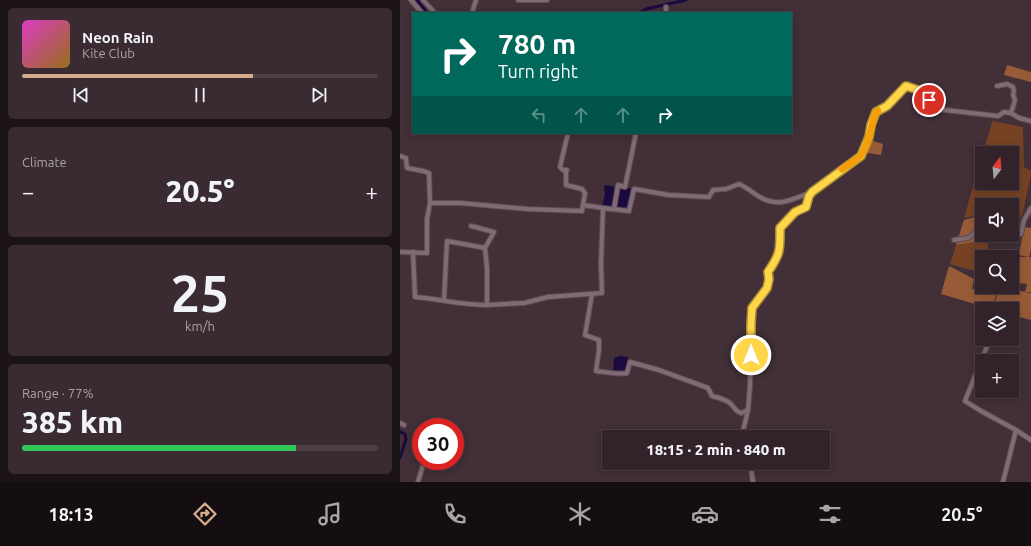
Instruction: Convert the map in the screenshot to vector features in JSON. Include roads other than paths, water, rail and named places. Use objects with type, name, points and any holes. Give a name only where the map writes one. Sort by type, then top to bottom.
[{"type":"street","points":[[411,0],[421,12]]},
{"type":"street","points":[[423,0],[434,12]]},
{"type":"street","points":[[472,12],[476,0]]},
{"type":"street","points":[[518,0],[547,0]]},
{"type":"street","points":[[666,7],[666,12]]},
{"type":"street","points":[[997,86],[1007,84],[1014,87],[1013,95],[1015,100],[1010,113]]},
{"type":"street","points":[[614,209],[618,185],[669,195],[709,197],[714,190],[726,189],[739,184],[747,187],[768,201],[779,203],[790,201],[812,192],[861,156],[869,137],[871,125],[876,112],[887,106],[906,86],[921,91],[936,109],[998,116],[1004,112],[1031,121]]},
{"type":"street","points":[[430,203],[460,203],[582,211],[585,193],[582,189],[566,185],[567,170],[561,169],[560,166],[568,134]]},
{"type":"street","points":[[625,187],[636,134]]},
{"type":"street","points":[[400,156],[406,158],[407,168],[423,170],[429,173],[430,203],[427,219],[427,252],[400,252]]},
{"type":"street","points":[[582,205],[629,211],[634,189]]},
{"type":"street","points":[[743,430],[748,410],[750,386],[752,308],[767,288],[769,279],[768,272],[775,262],[780,250],[780,228],[795,212],[806,207],[809,196],[812,192]]},
{"type":"street","points":[[414,252],[415,297],[444,300],[468,305],[487,305],[524,303],[548,297],[602,293],[601,270],[603,208]]},
{"type":"street","points":[[1019,234],[1021,234],[1024,220],[1031,208]]},
{"type":"street","points":[[470,226],[494,232],[485,248],[487,268],[487,305]]},
{"type":"street","points":[[954,240],[968,238],[975,233]]},
{"type":"street","points":[[444,300],[447,241],[485,248]]},
{"type":"street","points":[[592,294],[586,335],[598,340],[599,350],[596,371],[622,374],[627,373],[630,362],[687,379],[708,388],[712,396],[726,400],[737,412],[741,414],[748,410]]},
{"type":"street","points":[[987,346],[965,401],[1031,440]]},
{"type":"street","points":[[1003,482],[1016,430]]},
{"type":"street","points":[[418,482],[422,470]]},
{"type":"street","points":[[751,470],[753,482]]},
{"type":"waterway","points":[[417,0],[426,12]]},
{"type":"waterway","points":[[641,12],[646,9],[686,0]]},
{"type":"waterway","points":[[400,432],[405,434],[406,439],[400,458]]}]
